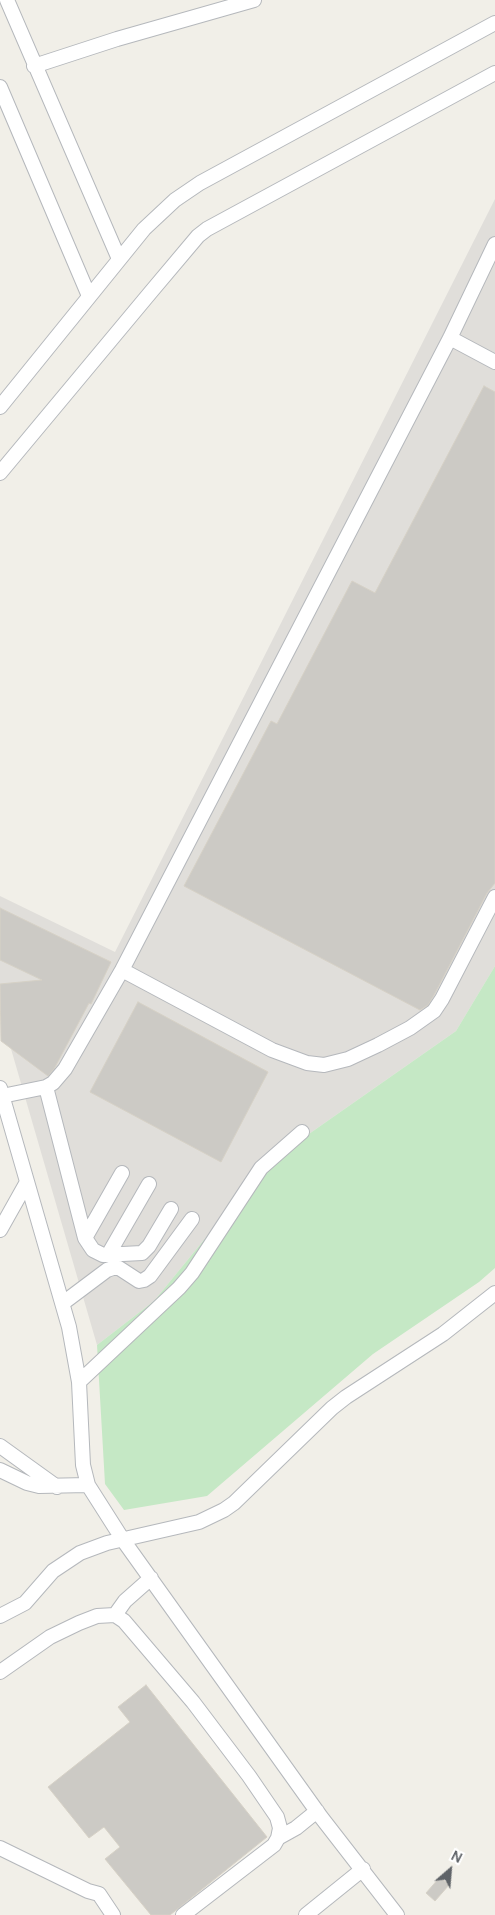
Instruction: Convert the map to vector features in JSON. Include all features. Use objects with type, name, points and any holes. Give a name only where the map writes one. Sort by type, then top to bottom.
[{"type":"street","points":[[7,0],[119,259]]},
{"type":"street","points":[[34,66],[117,39],[254,0]]},
{"type":"street","points":[[0,407],[119,259],[150,223],[175,200],[200,183],[495,23]]},
{"type":"street","points":[[0,473],[198,236],[207,229],[495,73]]},
{"type":"street","points":[[0,87],[89,296]]},
{"type":"street","points":[[397,1915],[317,1811],[123,1540],[88,1485],[83,1466],[76,1355],[63,1303],[26,1182],[1,1091],[38,1090],[53,1083],[65,1069],[122,970],[450,338],[495,244]]},
{"type":"street","points":[[450,338],[495,362]]},
{"type":"street","points":[[122,970],[272,1050],[307,1063],[324,1064],[348,1059],[378,1045],[410,1028],[434,1011],[495,897]]},
{"type":"street","points":[[46,1087],[85,1238],[93,1250],[103,1255],[142,1253],[149,1246],[171,1210]]},
{"type":"street","points":[[79,1382],[179,1288],[192,1273],[261,1168],[302,1132]]},
{"type":"street","points":[[85,1238],[122,1173]]},
{"type":"street","points":[[0,1230],[26,1182]]},
{"type":"street","points":[[108,1255],[149,1184]]},
{"type":"street","points":[[63,1303],[107,1270],[113,1268],[126,1271],[139,1281],[144,1280],[150,1276],[192,1219]]},
{"type":"street","points":[[0,1616],[24,1603],[53,1571],[80,1553],[92,1548],[199,1522],[234,1503],[346,1397],[443,1334],[495,1293]]},
{"type":"street","points":[[0,1446],[57,1487]]},
{"type":"street","points":[[0,1470],[38,1486],[88,1485]]},
{"type":"street","points":[[116,1615],[124,1601],[150,1578]]},
{"type":"street","points":[[0,1672],[50,1637],[97,1616],[116,1615],[124,1621],[193,1702],[249,1776],[277,1817],[280,1828],[278,1838],[274,1845],[183,1915]]},
{"type":"street","points":[[278,1838],[296,1828],[317,1811]]},
{"type":"street","points":[[0,1848],[88,1891],[99,1894],[113,1915]]},
{"type":"street","points":[[306,1915],[363,1869]]},
{"type":"shaded area","points":[[495,199],[495,966],[456,1031],[266,1164],[154,1301],[97,1345],[0,1011],[0,896],[115,952]]},
{"type":"green space","points":[[495,966],[495,1268],[479,1282],[373,1354],[207,1496],[124,1510],[105,1484],[97,1345],[154,1301],[266,1164],[456,1031]]},
{"type":"building","points":[[484,386],[495,392],[495,883],[487,893],[434,995],[428,1005],[420,1010],[184,886],[271,721],[277,724],[352,581],[375,593]]},
{"type":"building","points":[[0,908],[111,962],[91,1004],[89,1003],[54,1069],[48,1076],[1,1041],[0,984],[42,980],[0,960]]},
{"type":"building","points":[[138,1002],[268,1072],[221,1162],[90,1092]]},
{"type":"building","points":[[146,1685],[267,1837],[170,1915],[151,1915],[105,1859],[120,1847],[104,1827],[89,1838],[48,1787],[130,1722],[118,1707]]},
{"type":"building","points":[[440,1877],[449,1885],[435,1901],[426,1893]]}]
